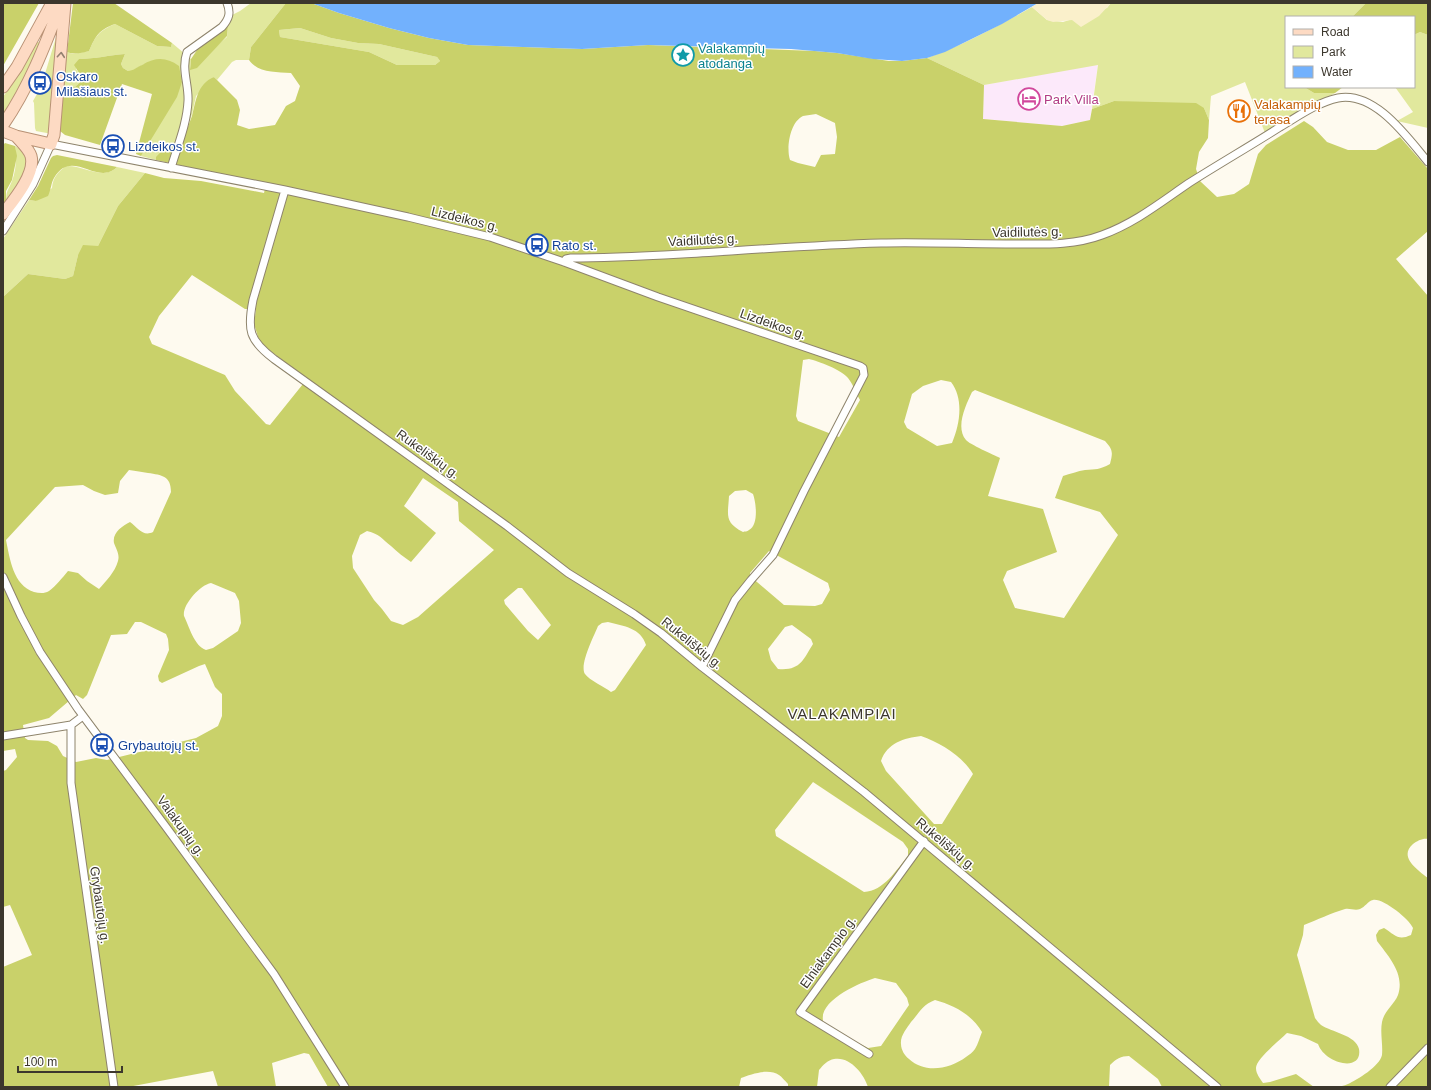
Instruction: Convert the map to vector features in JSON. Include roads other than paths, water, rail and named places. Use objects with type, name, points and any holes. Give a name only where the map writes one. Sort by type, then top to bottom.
[{"type":"main road","points":[[3,87],[17,67],[52,3]]},
{"type":"main road","points":[[3,125],[33,73],[61,3]]},
{"type":"main road","points":[[3,131],[16,136],[51,144],[54,135],[65,3]]},
{"type":"main road","points":[[3,77],[17,67]]},
{"type":"main road","points":[[3,214],[23,185],[32,163],[31,155],[16,136]]},
{"type":"street","points":[[171,168],[186,120],[188,101],[184,66],[187,52],[227,22],[230,10],[227,3]]},
{"type":"street","name":"Vaidilutės g.","points":[[564,262],[566,259],[571,258],[669,254],[819,244],[1051,244],[1086,240],[1132,222],[1189,184],[1310,109],[1338,98],[1360,100],[1381,111],[1394,123],[1428,162]]},
{"type":"street","name":"Lizdeikos g.","points":[[51,144],[285,190],[490,237],[863,368],[864,375],[804,491],[773,555],[735,600],[702,667]]},
{"type":"street","points":[[3,231],[33,184],[51,144]]},
{"type":"street","points":[[15,213],[23,185]]},
{"type":"street","name":"Rukeliškių g.","points":[[285,190],[253,300],[250,317],[251,331],[257,345],[274,359],[507,526],[568,573],[634,614],[661,633],[702,667],[864,792],[1217,1087]]},
{"type":"street","name":"Valakupių g.","points":[[3,577],[40,652],[83,716],[274,974],[345,1087]]},
{"type":"street","points":[[3,736],[71,725],[83,716]]},
{"type":"street","name":"Grybautojų g.","points":[[71,725],[71,783],[114,1087]]},
{"type":"street","name":"Elniakampio g.","points":[[869,1054],[800,1012],[924,841]]},
{"type":"street","points":[[1390,1087],[1428,1048]]},
{"type":"water","points":[[311,3],[1038,3],[1002,24],[945,52],[927,58],[902,61],[791,49],[648,45],[582,49],[468,45],[429,38],[389,28]]},
{"type":"place","name":"Valakampių atodanga","points":[[683,55]]},
{"type":"place","name":"Oskaro Milašiaus st.","points":[[40,83]]},
{"type":"place","name":"Park Villa","points":[[1029,99]]},
{"type":"place","name":"Valakampių terasa","points":[[1239,111]]},
{"type":"place","name":"Lizdeikos st.","points":[[113,146]]},
{"type":"place","name":"Rato st.","points":[[537,245]]},
{"type":"place","name":"Grybautojų st.","points":[[102,745]]},
{"type":"district","name":"VALAKAMPIAI","points":[[842,713]]}]
